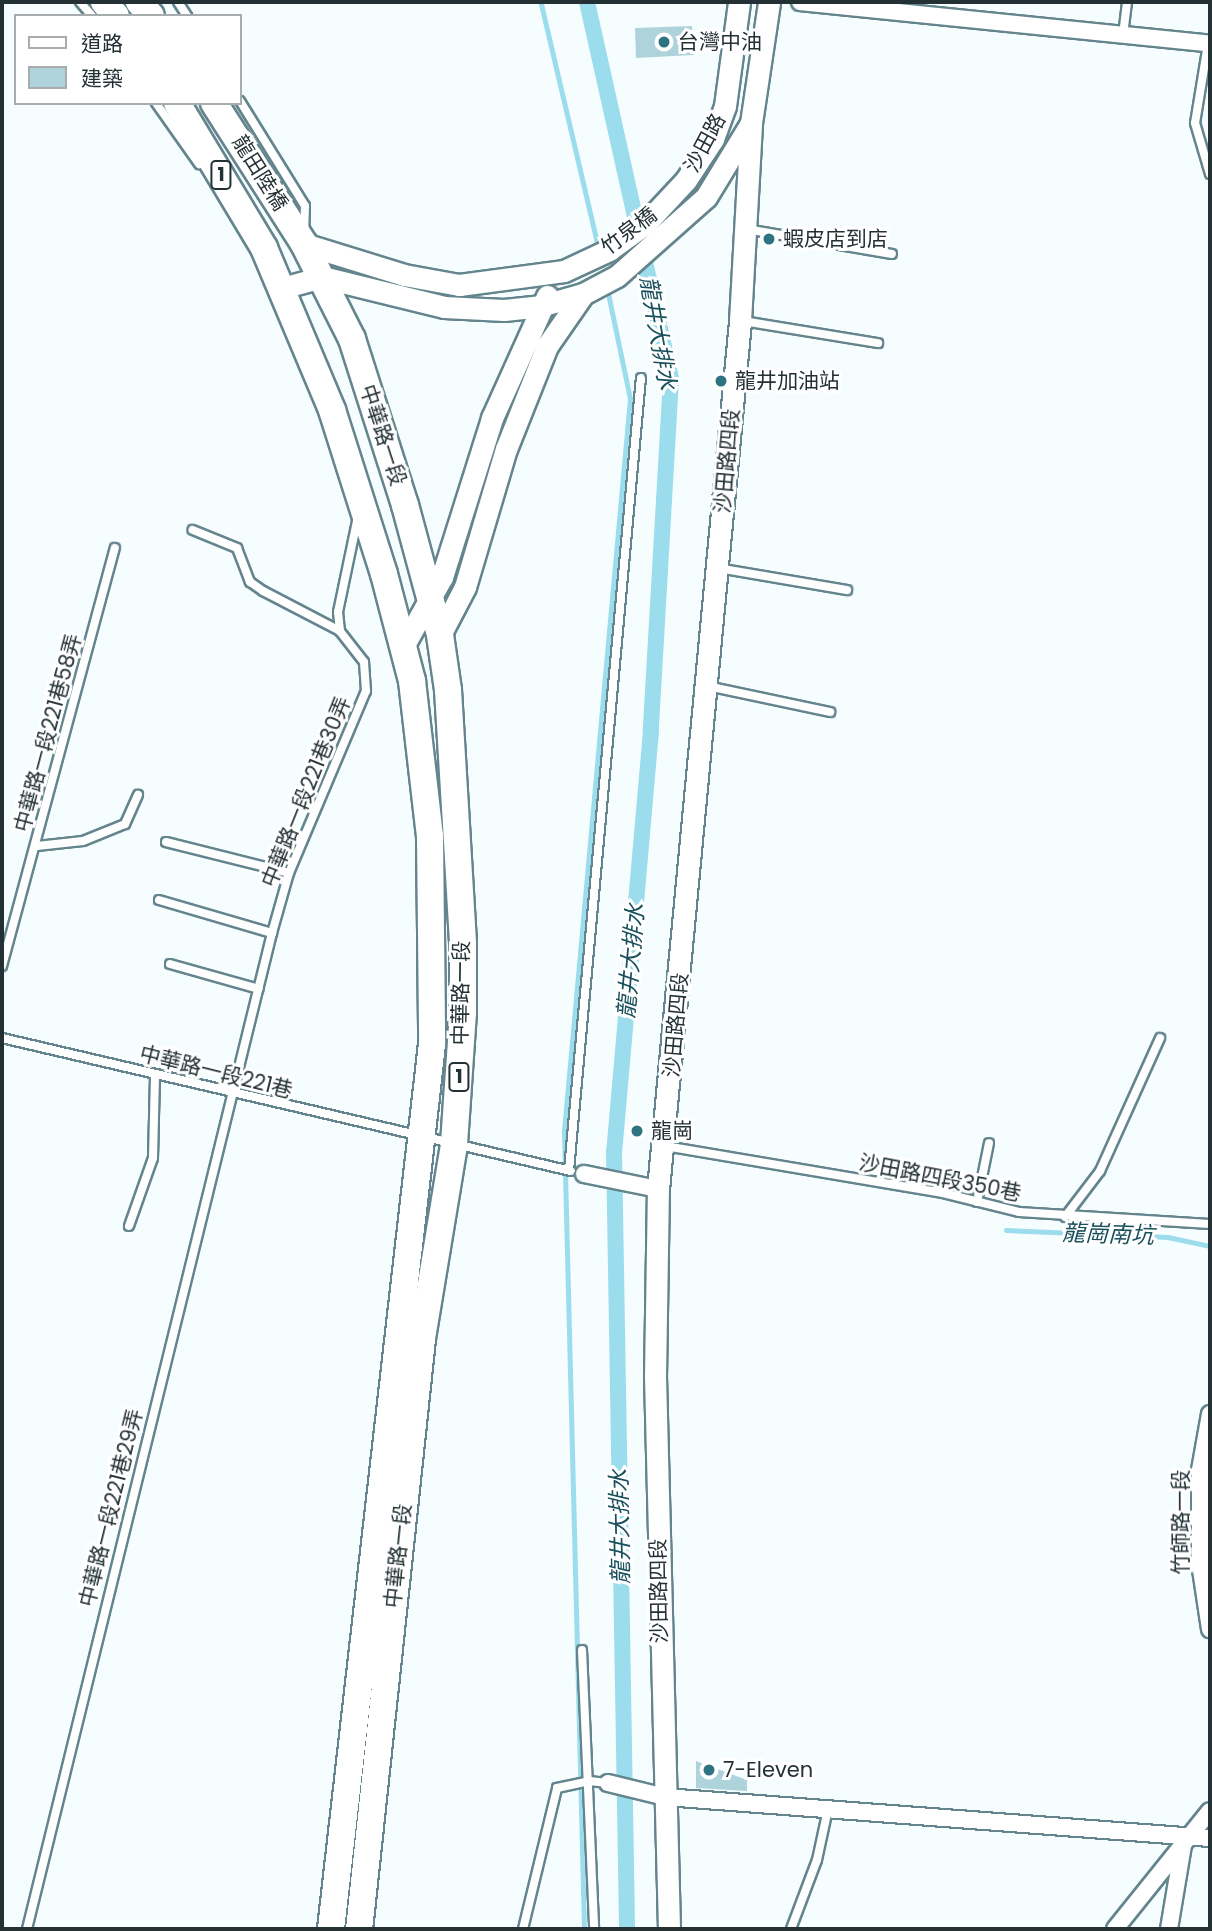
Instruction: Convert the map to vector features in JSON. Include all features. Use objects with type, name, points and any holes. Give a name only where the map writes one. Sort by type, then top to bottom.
[{"type":"main road","name":"龍田陸橋","points":[[178,105],[264,248]]},
{"type":"main road","name":"龍田陸橋","points":[[215,105],[304,244]]},
{"type":"main road","name":"中華路一段","points":[[304,244],[352,340],[440,635],[448,690],[463,944],[463,1012],[454,1145],[419,1365],[359,1929]]},
{"type":"main road","name":"中華路一段","points":[[264,248],[282,288],[361,497],[404,645],[430,836],[432,1044],[331,1929]]},
{"type":"street","points":[[739,2],[725,106],[751,123]]},
{"type":"street","name":"沙田路四段","points":[[669,1929],[660,1795],[655,1377],[658,1189],[665,1146],[740,321],[751,123],[769,2]]},
{"type":"street","points":[[800,2],[1210,43]]},
{"type":"street","name":"沙田路","points":[[686,180],[713,139],[725,106]]},
{"type":"street","name":"竹泉橋","points":[[322,277],[444,307],[540,306],[583,294],[617,276],[706,197],[751,123]]},
{"type":"street","name":"竹泉橋","points":[[564,271],[610,250],[645,223],[686,180]]},
{"type":"street","points":[[304,244],[404,275],[459,285],[564,271]]},
{"type":"street","points":[[404,645],[442,577],[492,418],[540,306],[564,271]]},
{"type":"street","points":[[282,288],[322,277]]},
{"type":"street","points":[[440,635],[465,587],[506,449],[547,346],[583,294]]},
{"type":"street","points":[[577,1172],[658,1189]]},
{"type":"street","name":"竹師路一段","points":[[1210,1414],[1200,1470],[1200,1563],[1210,1629]]},
{"type":"street","points":[[608,1783],[660,1795],[1210,1838]]},
{"type":"street","points":[[1115,1929],[1186,1836],[1210,1811]]},
{"type":"street","points":[[1169,1929],[1176,1866],[1186,1836]]},
{"type":"lane","points":[[1123,35],[1126,2]]},
{"type":"lane","points":[[1210,43],[1195,123],[1210,174]]},
{"type":"lane","points":[[242,104],[305,206],[304,244]]},
{"type":"lane","points":[[157,105],[202,168]]},
{"type":"lane","points":[[209,179],[282,288]]},
{"type":"lane","points":[[746,229],[892,254]]},
{"type":"lane","points":[[740,321],[878,343]]},
{"type":"lane","points":[[577,1172],[641,378]]},
{"type":"lane","points":[[340,631],[338,612],[361,497]]},
{"type":"lane","points":[[193,530],[237,548],[250,582],[263,592],[340,631]]},
{"type":"lane","name":"中華路一段221巷58弄","points":[[2,965],[37,846],[115,548]]},
{"type":"lane","points":[[718,568],[846,590]]},
{"type":"lane","name":"中華路一段221巷30弄","points":[[230,1095],[289,873],[366,691],[364,662],[340,631]]},
{"type":"lane","points":[[707,686],[830,712]]},
{"type":"lane","points":[[37,846],[83,841],[125,824],[138,795]]},
{"type":"lane","points":[[166,842],[289,873]]},
{"type":"lane","points":[[159,900],[272,933]]},
{"type":"lane","points":[[170,964],[259,989]]},
{"type":"lane","name":"中華路一段221巷","points":[[2,1038],[230,1095],[577,1172]]},
{"type":"lane","points":[[1065,1217],[1100,1171],[1160,1038]]},
{"type":"lane","points":[[129,1226],[153,1158],[155,1075]]},
{"type":"lane","name":"中華路一段221巷29弄","points":[[27,1929],[230,1095]]},
{"type":"lane","points":[[976,1202],[989,1143]]},
{"type":"lane","name":"沙田路四段350巷","points":[[665,1146],[1065,1217],[1147,1217],[1210,1224]]},
{"type":"lane","points":[[582,1650],[594,1929]]},
{"type":"lane","points":[[523,1929],[557,1788],[589,1781],[608,1783]]},
{"type":"lane","points":[[791,1929],[817,1860],[829,1807]]},
{"type":"building","name":"台灣中油","points":[[692,26],[693,55],[636,58],[635,28]]},
{"type":"building","name":"7-Eleven","points":[[696,1761],[747,1780],[747,1791],[696,1788]]},
{"type":"waterway","points":[[541,2],[599,250]]},
{"type":"waterway","name":"龍井大排水","points":[[587,2],[671,379],[651,731],[614,1150],[627,1929]]},
{"type":"waterway","points":[[584,1929],[564,1131],[630,399],[607,289]]},
{"type":"waterway","name":"龍崗南坑","points":[[1006,1230],[1168,1237],[1210,1246]]},
{"type":"place","name":"台灣中油","points":[[664,42]]},
{"type":"place","name":"蝦皮店到店","points":[[769,239]]},
{"type":"place","name":"龍井加油站","points":[[721,381]]},
{"type":"place","name":"龍崗","points":[[637,1131]]},
{"type":"place","name":"7-Eleven","points":[[709,1770]]}]
